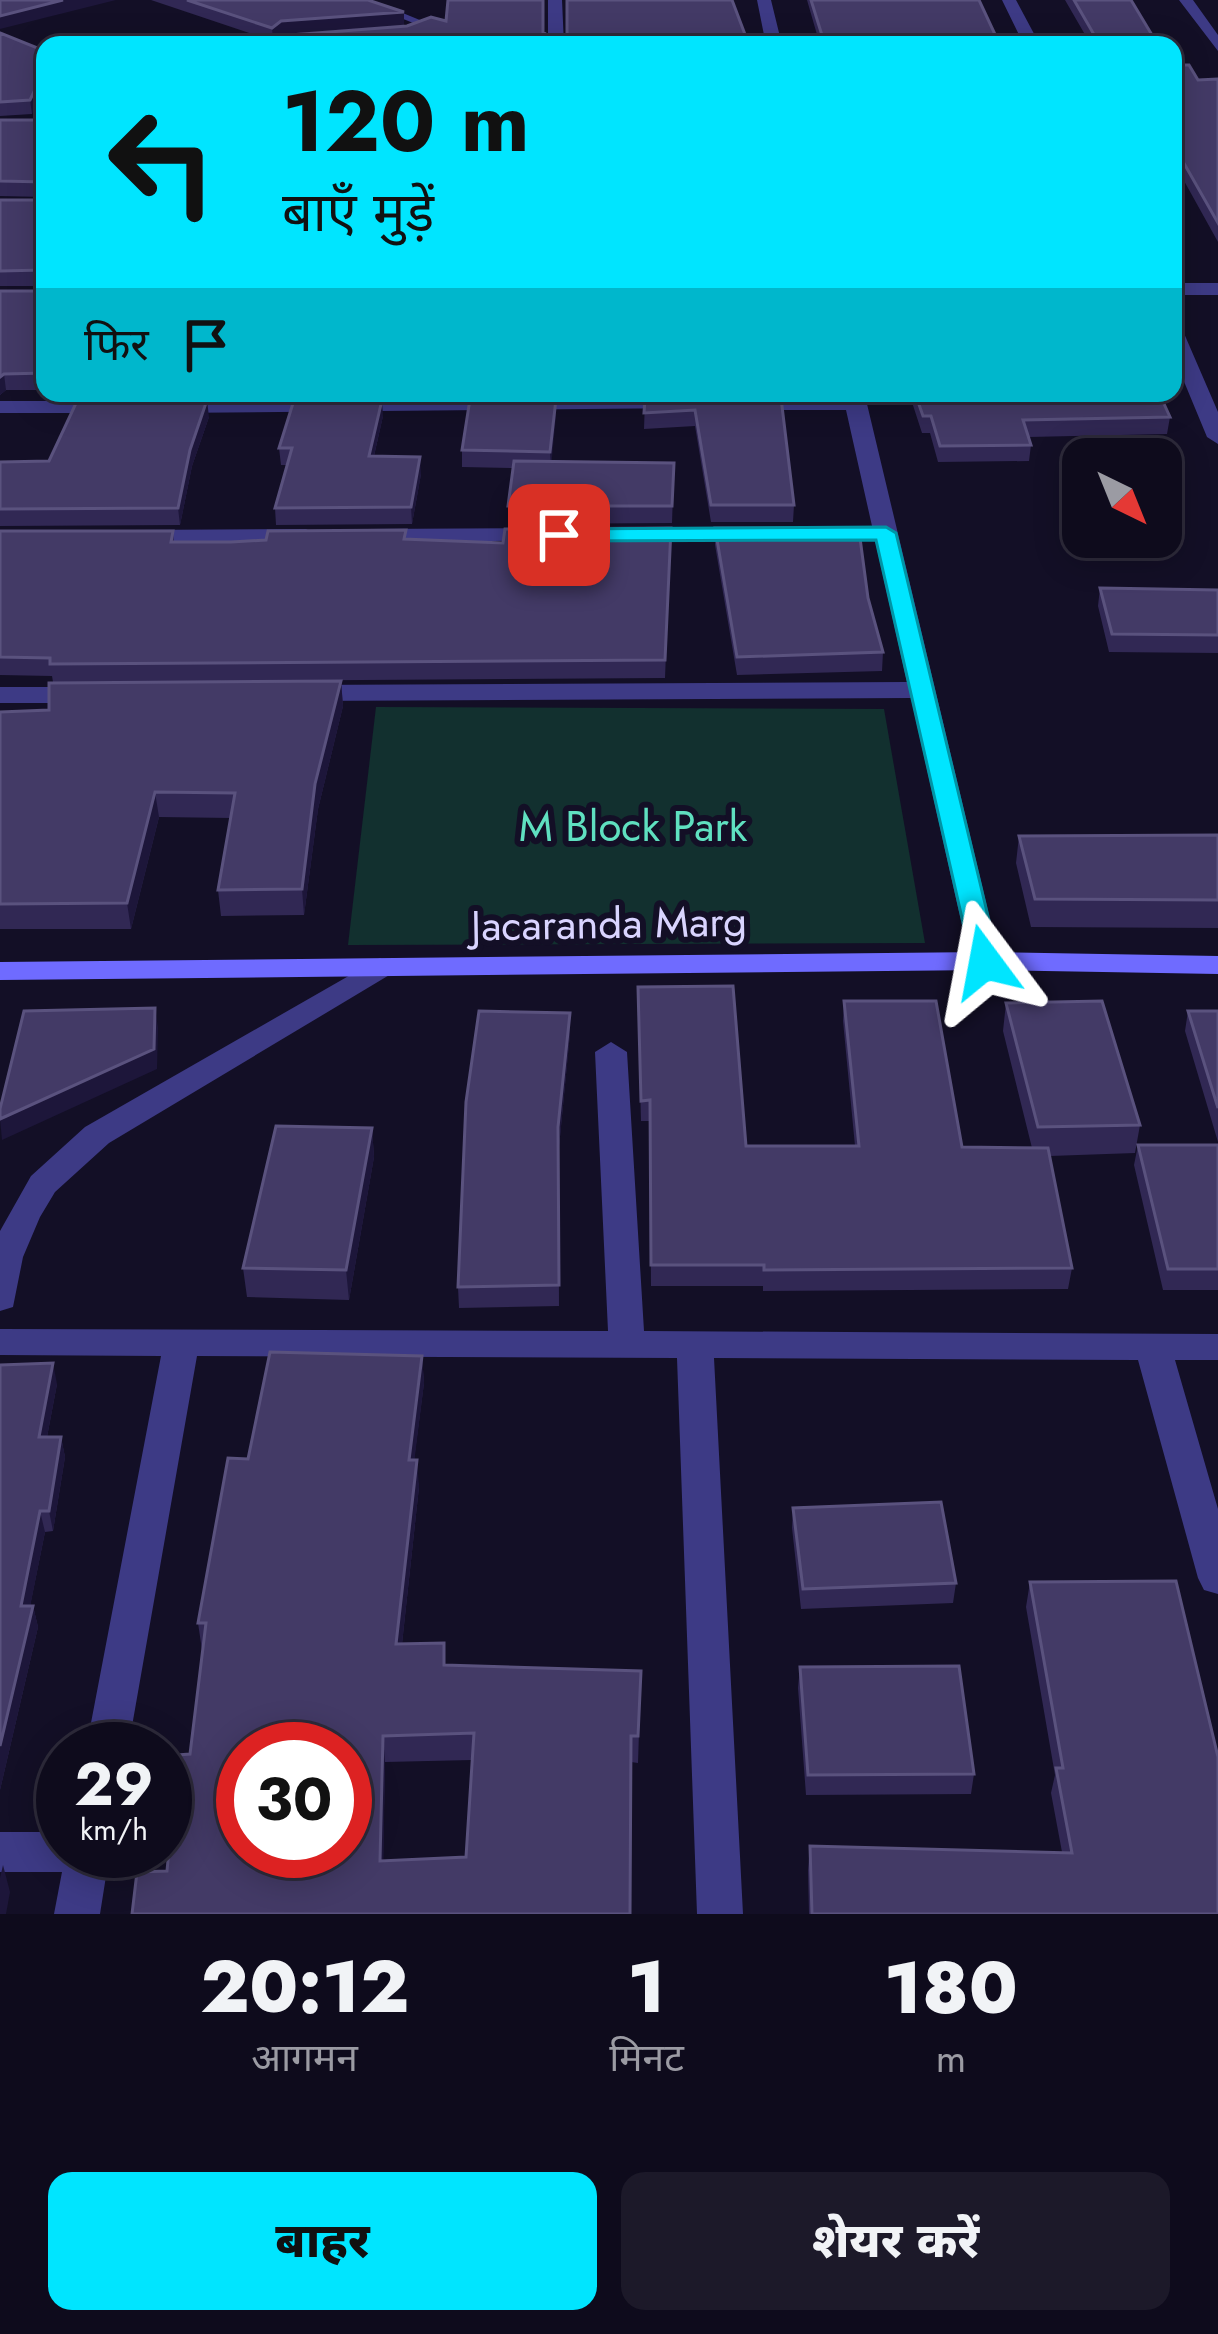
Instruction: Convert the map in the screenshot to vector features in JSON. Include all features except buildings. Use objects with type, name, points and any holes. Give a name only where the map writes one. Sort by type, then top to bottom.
[{"type":"street","points":[[556,0],[556,36]]},
{"type":"street","points":[[764,0],[772,36]]},
{"type":"street","points":[[1009,0],[1027,36]]},
{"type":"street","points":[[1186,0],[1218,46]]},
{"type":"street","points":[[1182,289],[1218,289]]},
{"type":"street","points":[[1182,352],[1218,437]]},
{"type":"street","points":[[0,407],[474,402]]},
{"type":"street","points":[[855,402],[985,962]]},
{"type":"street","points":[[96,538],[886,533]]},
{"type":"street","points":[[284,694],[922,690]]},
{"type":"street","points":[[0,695],[118,694]]},
{"type":"street","name":"Jacaranda Marg","points":[[0,971],[985,962],[1218,965]]},
{"type":"street","points":[[0,1298],[6,1257],[23,1217],[43,1184],[97,1136],[380,967]]},
{"type":"street","points":[[611,1052],[627,1344]]},
{"type":"street","points":[[0,1318],[0,1342],[1218,1347]]},
{"type":"street","points":[[695,1344],[720,1914]]},
{"type":"street","points":[[112,1722],[181,1346]]},
{"type":"street","points":[[1153,1347],[1218,1578]]},
{"type":"street","points":[[0,1852],[36,1852]]},
{"type":"street","points":[[77,1914],[83,1878]]},
{"type":"lane","points":[[362,0],[428,25],[386,34]]},
{"type":"green space","name":"M Block Park","points":[[376,707],[884,709],[925,943],[348,945]]},
{"type":"route","points":[[559,535],[886,533],[985,962]]}]
